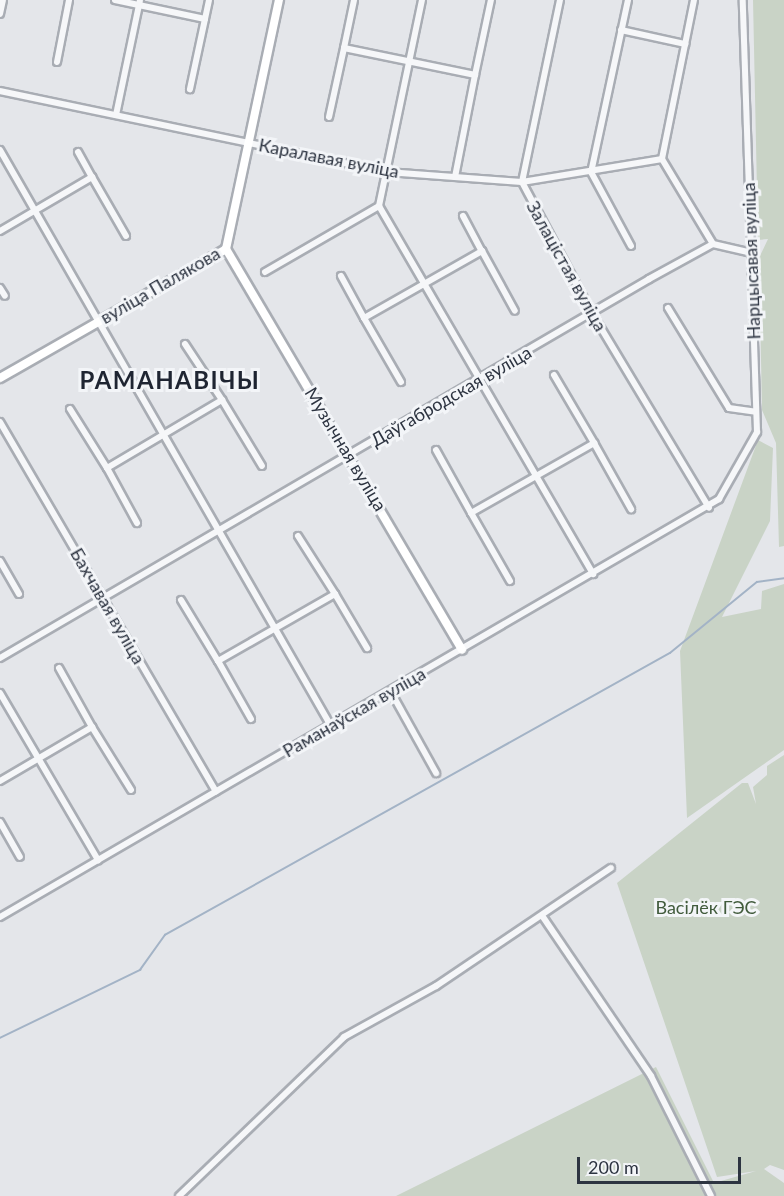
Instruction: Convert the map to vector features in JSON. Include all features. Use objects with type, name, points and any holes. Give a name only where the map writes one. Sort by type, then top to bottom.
[{"type":"street","points":[[0,14],[3,0]]},
{"type":"street","points":[[57,62],[69,0]]},
{"type":"street","points":[[115,0],[140,3],[205,19]]},
{"type":"street","points":[[190,89],[208,0]]},
{"type":"street","name":"вуліца Палякова","points":[[0,378],[226,249],[279,0]]},
{"type":"street","points":[[329,117],[354,0]]},
{"type":"street","points":[[422,0],[379,206],[593,574]]},
{"type":"street","points":[[455,177],[491,0]]},
{"type":"street","name":"Залацістая вуліца","points":[[560,0],[522,182],[592,313],[709,508]]},
{"type":"street","points":[[627,0],[591,172],[631,246]]},
{"type":"street","points":[[694,0],[662,159],[713,244],[751,253]]},
{"type":"street","name":"Нарцысавая вуліца","points":[[709,508],[738,472],[757,432],[743,0]]},
{"type":"street","points":[[116,115],[140,3]]},
{"type":"street","points":[[621,30],[685,44]]},
{"type":"street","points":[[344,48],[475,75]]},
{"type":"street","name":"Каралавая вуліца","points":[[0,91],[387,172],[522,182],[662,159]]},
{"type":"street","points":[[0,150],[96,322],[331,726]]},
{"type":"street","points":[[78,152],[126,236]]},
{"type":"street","points":[[0,231],[92,177]]},
{"type":"street","points":[[265,272],[379,206]]},
{"type":"street","points":[[463,216],[515,311]]},
{"type":"street","name":"Даўгабродская вуліца","points":[[0,658],[219,533],[713,244]]},
{"type":"street","name":"Музычная вуліца","points":[[226,249],[350,455],[462,650]]},
{"type":"street","points":[[364,318],[482,251]]},
{"type":"street","points":[[341,276],[401,382]]},
{"type":"street","points":[[0,288],[5,296]]},
{"type":"street","points":[[668,308],[729,408],[756,412]]},
{"type":"street","points":[[185,344],[262,466]]},
{"type":"street","points":[[554,375],[631,508]]},
{"type":"street","points":[[107,468],[222,400]]},
{"type":"street","points":[[70,409],[107,468],[137,523]]},
{"type":"street","name":"Бахчавая вуліца","points":[[0,422],[216,791]]},
{"type":"street","points":[[471,513],[594,443]]},
{"type":"street","points":[[436,450],[510,581]]},
{"type":"street","name":"Раманаўская вуліца","points":[[0,917],[709,508]]},
{"type":"street","points":[[298,536],[368,648]]},
{"type":"street","points":[[0,561],[20,594]]},
{"type":"street","points":[[218,661],[335,594]]},
{"type":"street","points":[[180,600],[251,719]]},
{"type":"street","points":[[59,668],[131,790]]},
{"type":"street","points":[[391,692],[436,773]]},
{"type":"street","points":[[0,693],[98,860]]},
{"type":"street","points":[[0,781],[37,757],[92,727]]},
{"type":"street","points":[[0,822],[20,857]]},
{"type":"street","points":[[180,1196],[344,1037],[543,917],[611,868]]},
{"type":"street","points":[[543,917],[651,1076],[711,1196]]},
{"type":"green space","points":[[753,0],[784,0],[784,546],[779,547],[776,443],[762,410],[759,258],[768,239],[758,240]]},
{"type":"green space","points":[[758,440],[773,448],[770,521],[722,617],[761,609],[762,591],[784,584],[784,750],[687,818],[680,651]]},
{"type":"green space","name":"Васілёк ГЭС","points":[[784,755],[784,1170],[770,1165],[764,1169],[784,1183],[784,1196],[396,1196],[656,1067],[714,1183],[756,1171],[717,1177],[617,883],[742,783],[748,783],[756,804],[753,787],[767,775],[767,766]]},
{"type":"waterway","points":[[0,1038],[140,970],[165,935],[670,653],[757,582],[784,578]]},
{"type":"district","name":"РАМАНАВІЧЫ","points":[[170,380]]}]
